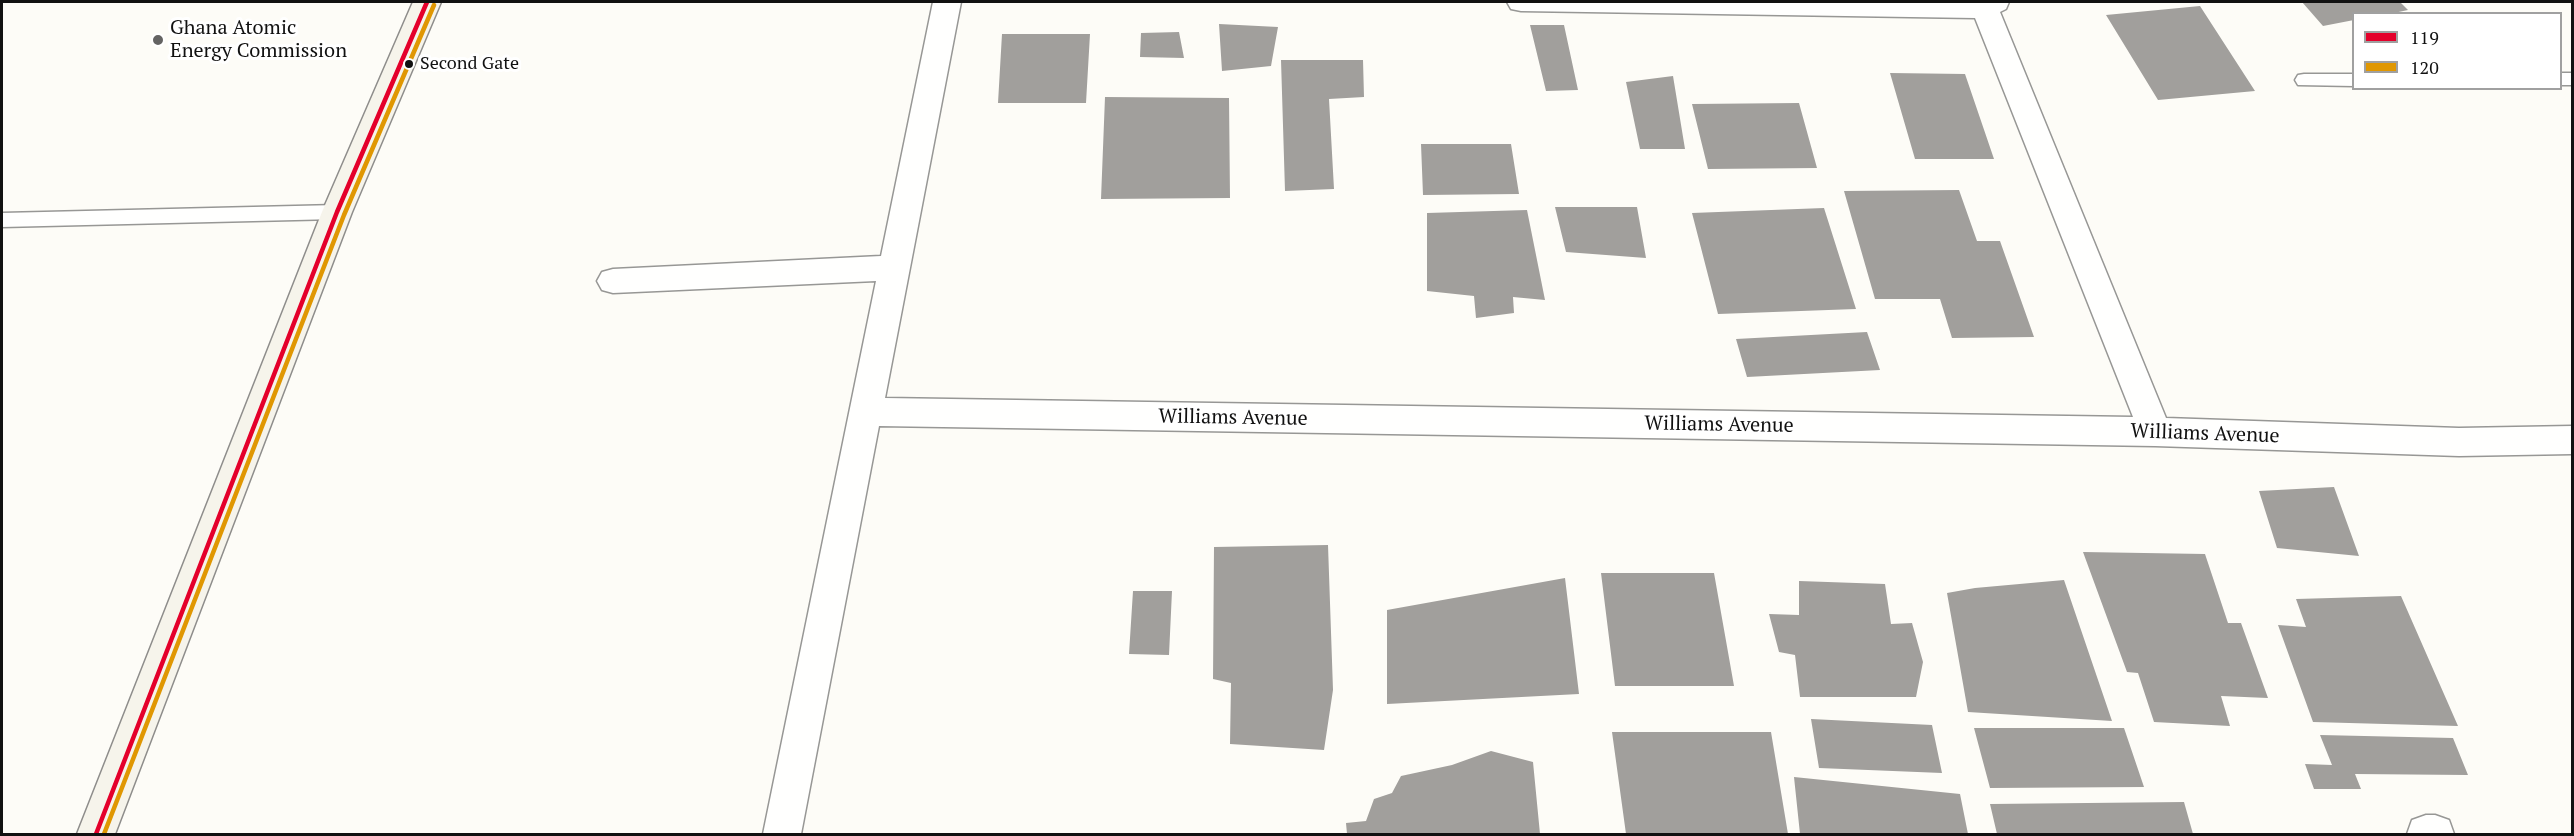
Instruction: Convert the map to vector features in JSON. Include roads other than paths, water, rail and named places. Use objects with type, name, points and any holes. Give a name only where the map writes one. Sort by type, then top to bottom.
[{"type":"main road","points":[[96,834],[337,212],[428,2]]},
{"type":"street","points":[[782,834],[947,2]]},
{"type":"street","points":[[1521,2],[1990,5],[2155,432]]},
{"type":"street","points":[[614,281],[895,268]]},
{"type":"street","name":"Williams Avenue","points":[[866,412],[2155,432],[2459,442],[2572,440]]},
{"type":"lane","points":[[2304,80],[2352,80]]},
{"type":"lane","points":[[2,220],[337,212]]},
{"type":"place","name":"Ghana Atomic Energy Commission","points":[[158,40]]},
{"type":"place","name":"Second Gate","points":[[409,64]]}]
